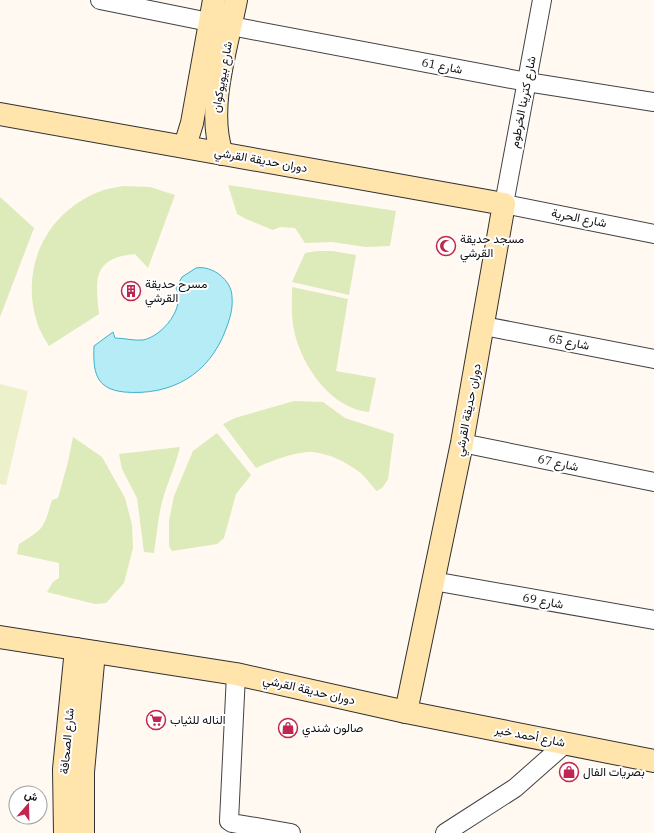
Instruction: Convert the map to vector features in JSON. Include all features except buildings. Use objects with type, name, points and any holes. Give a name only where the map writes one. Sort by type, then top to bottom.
[{"type":"main road","name":"شارع بيويوكوان","points":[[185,146],[192,123],[214,0]]},
{"type":"main road","name":"شارع بيويوكوان","points":[[222,154],[217,140],[216,105],[236,0]]},
{"type":"main road","name":"دوران حديقة القرشي","points":[[0,114],[504,204],[484,326],[462,443],[406,712],[236,674],[0,638]]},
{"type":"main road","name":"شارع الصحافة","points":[[65,833],[64,769],[85,651]]},
{"type":"main road","name":"شارع الصحافة","points":[[83,833],[85,651]]},
{"type":"main road","name":"شارع أحمد خير","points":[[406,712],[654,761]]},
{"type":"street","points":[[100,0],[209,22]]},
{"type":"street","name":"شارع كترينا الخرطوم","points":[[504,204],[542,0]]},
{"type":"street","name":"شارع 61","points":[[231,26],[527,82],[654,102]]},
{"type":"street","name":"شارع الحرية","points":[[504,204],[654,234]]},
{"type":"street","name":"شارع 65","points":[[484,326],[654,359]]},
{"type":"street","name":"شارع 67","points":[[462,443],[654,482]]},
{"type":"street","name":"شارع 69","points":[[433,581],[654,620]]},
{"type":"street","points":[[236,674],[229,821],[232,823],[291,833]]},
{"type":"street","points":[[445,833],[515,788],[566,743]]},
{"type":"green space","points":[[228,185],[396,211],[390,246],[366,247],[332,242],[305,243],[295,228],[280,227],[273,230],[237,214]]},
{"type":"green space","points":[[123,186],[150,187],[175,195],[148,268],[135,254],[121,256],[104,265],[98,280],[97,290],[99,314],[49,346],[38,325],[33,302],[32,283],[35,264],[41,246],[50,230],[63,215],[78,203],[99,192]]},
{"type":"green space","points":[[0,197],[34,228],[0,317]]},
{"type":"green space","points":[[332,251],[356,255],[349,295],[292,282],[305,253]]},
{"type":"green space","points":[[292,287],[348,299],[336,371],[376,378],[369,412],[355,409],[342,403],[330,394],[311,371],[303,357],[294,330],[292,314]]},
{"type":"green space","points":[[0,384],[28,391],[6,485],[0,484]]},
{"type":"green space","points":[[294,401],[323,402],[345,418],[394,434],[388,479],[383,487],[377,491],[361,473],[342,461],[324,454],[312,452],[291,455],[256,468],[223,424],[235,418]]},
{"type":"green space","points":[[217,433],[251,475],[236,494],[224,538],[217,544],[172,551],[169,546],[169,521],[174,496],[193,451]]},
{"type":"green space","points":[[73,437],[102,457],[125,498],[132,525],[133,548],[124,583],[106,603],[95,604],[47,592],[53,582],[59,578],[59,563],[17,554],[19,544],[42,527],[47,517],[52,500],[58,498]]},
{"type":"green space","points":[[180,447],[162,502],[154,553],[144,552],[137,498],[122,469],[119,454]]},
{"type":"water","points":[[196,268],[208,269],[220,275],[229,285],[232,297],[229,321],[219,345],[210,359],[199,370],[172,386],[141,392],[124,392],[107,387],[102,383],[95,371],[94,346],[113,332],[115,338],[140,340],[158,333],[171,320],[175,312],[178,304],[176,288],[182,277]]},
{"type":"place","name":"مسجد حديقة القرشي","points":[[446,246]]},
{"type":"place","name":"مسرح حديقة القرشي","points":[[131,291]]},
{"type":"place","name":"الناله للثياب","points":[[156,720]]},
{"type":"place","name":"صالون شندي","points":[[288,728]]},
{"type":"place","name":"بصريات الفال","points":[[569,772]]}]
